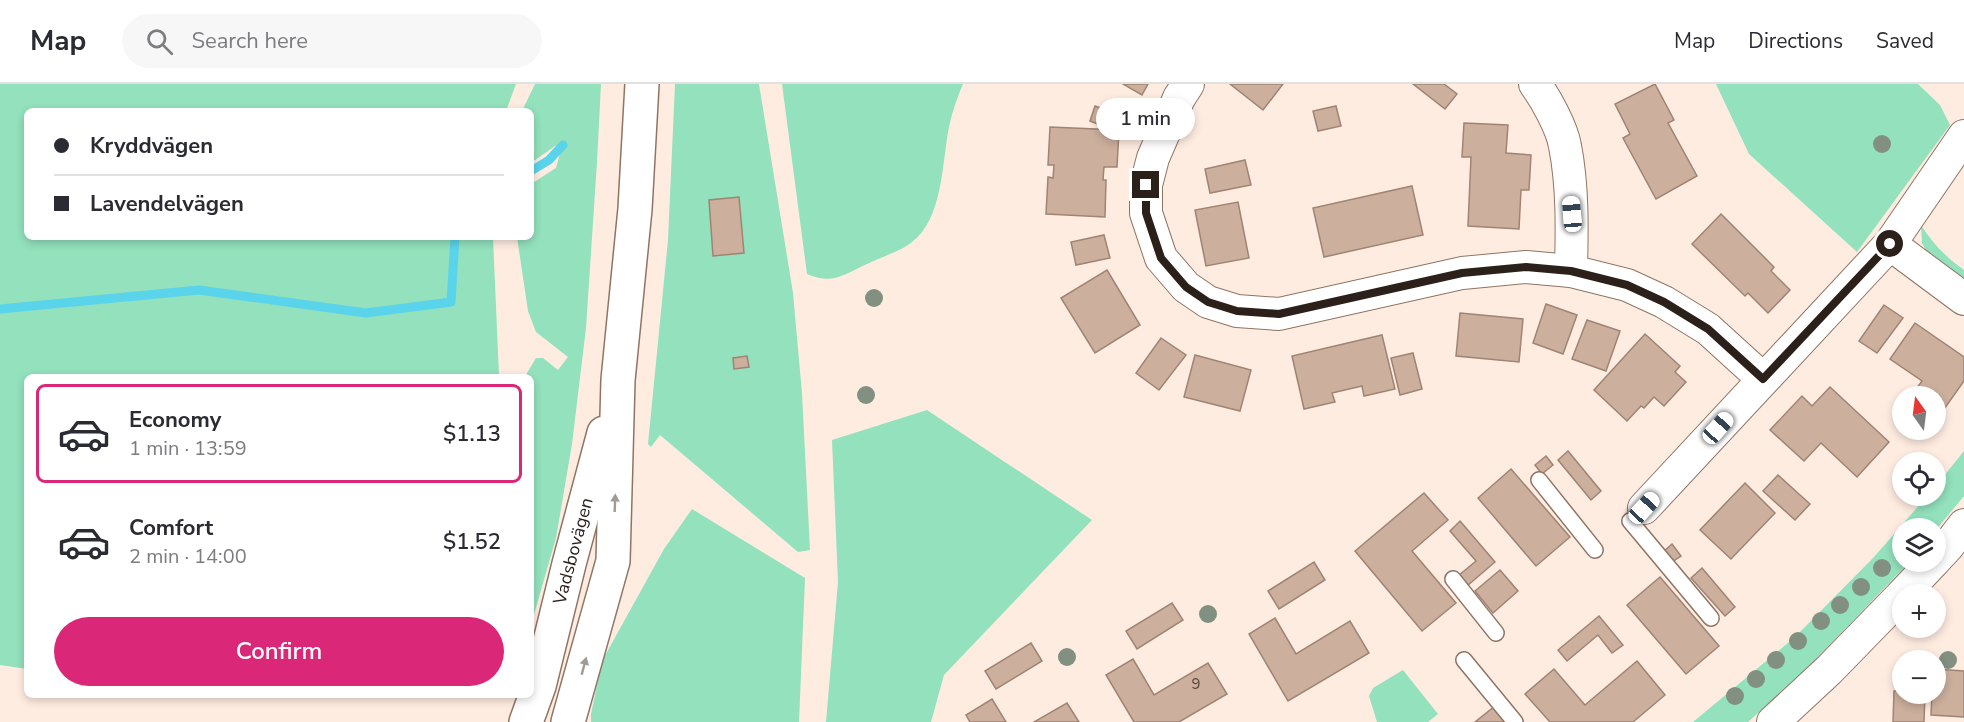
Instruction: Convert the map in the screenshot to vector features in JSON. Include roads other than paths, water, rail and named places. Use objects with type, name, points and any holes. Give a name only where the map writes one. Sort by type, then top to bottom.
[{"type":"main road","name":"Vadsbovägen","points":[[568,722],[613,561],[618,380],[635,209],[642,84]]},
{"type":"main road","name":"Vadsbovägen","points":[[526,722],[539,686],[618,380]]},
{"type":"street","points":[[1188,84],[1179,98],[1153,158],[1146,185],[1146,213],[1161,258],[1186,287],[1208,302],[1237,311],[1279,314],[1462,273],[1526,267],[1571,271],[1627,285],[1664,302],[1708,329],[1763,379]]},
{"type":"street","points":[[1535,84],[1545,97],[1565,145],[1572,214],[1571,271]]},
{"type":"street","points":[[1637,515],[1890,244],[1964,136]]},
{"type":"street","points":[[1890,244],[1964,299]]},
{"type":"street","points":[[1913,584],[1949,551]]},
{"type":"street","points":[[1773,722],[1829,670],[1892,604]]},
{"type":"lane","points":[[1539,480],[1595,550]]},
{"type":"lane","points":[[1637,515],[1711,618]]},
{"type":"lane","points":[[1453,579],[1496,633]]},
{"type":"lane","points":[[1464,660],[1515,722]]},
{"type":"waterway","points":[[534,169],[549,160],[563,145]]},
{"type":"waterway","points":[[0,309],[199,290],[366,313],[451,302],[455,240]]}]
